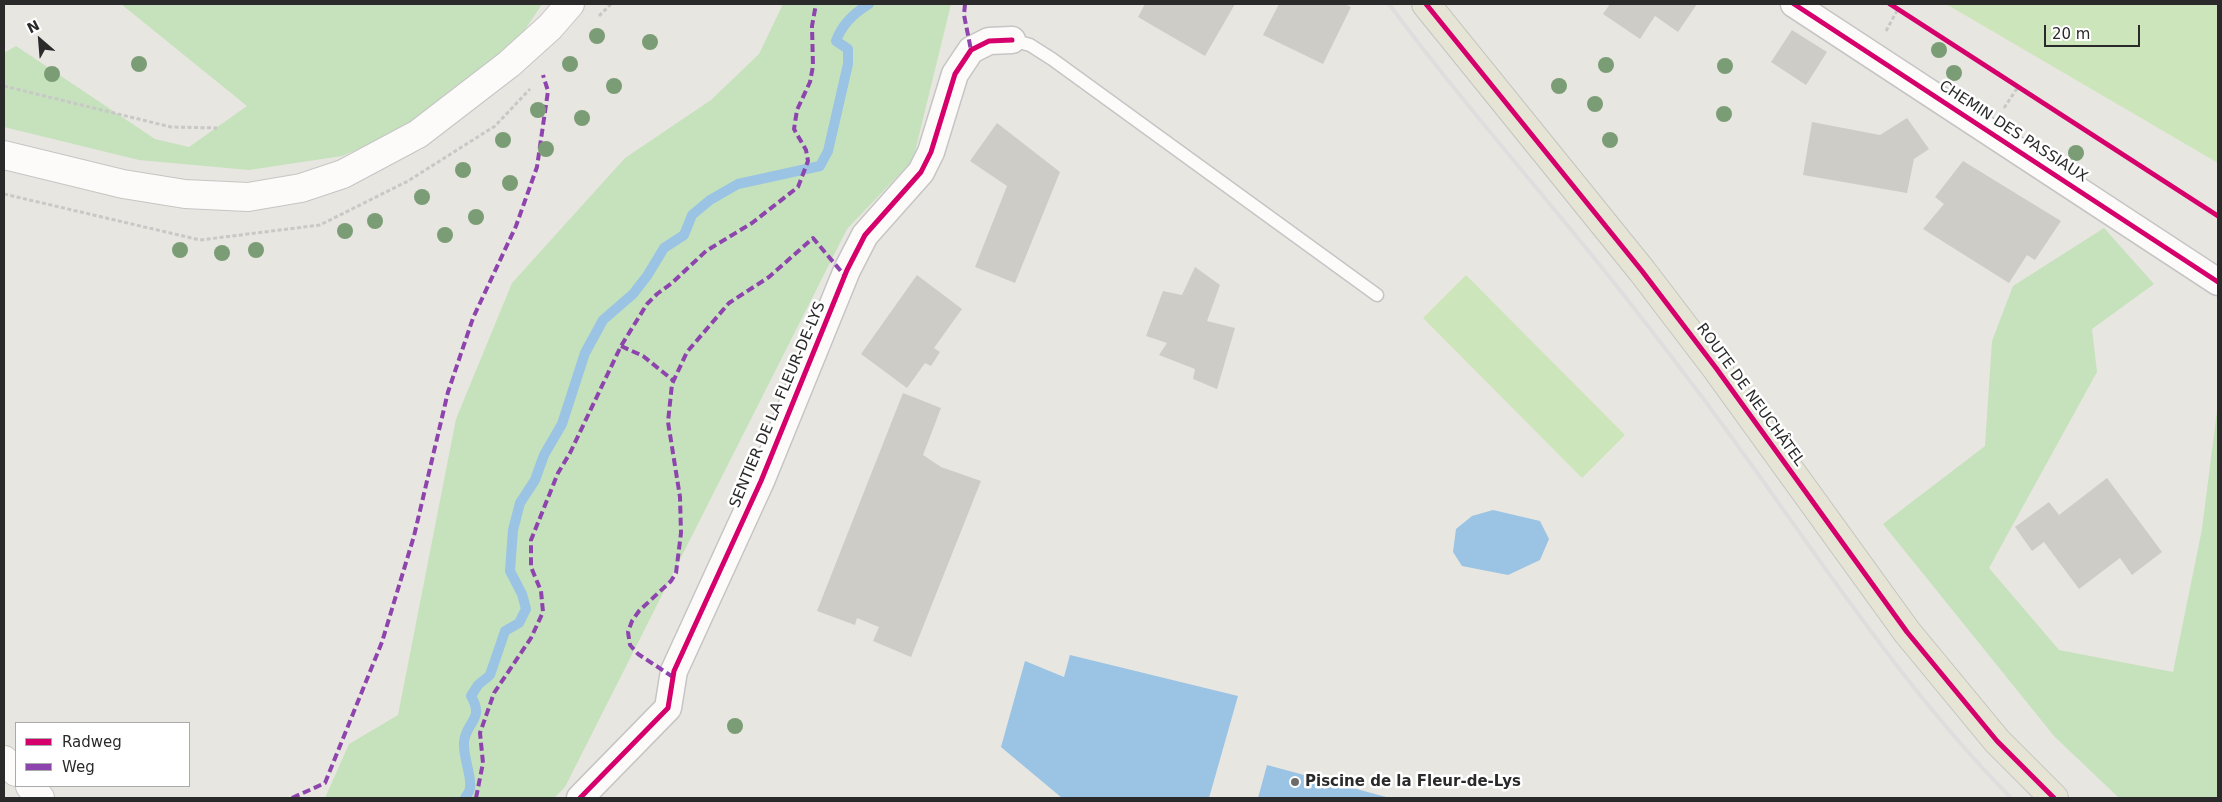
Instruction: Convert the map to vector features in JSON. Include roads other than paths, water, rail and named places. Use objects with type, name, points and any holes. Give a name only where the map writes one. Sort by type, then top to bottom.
[{"type":"main road","name":"ROUTE DE NEUCHÂTEL","points":[[1426,4],[1642,271],[1716,368],[1907,632],[1997,741],[2054,798]]},
{"type":"street","points":[[4,155],[123,184],[185,194],[248,197],[301,188],[343,174],[418,134],[510,64],[550,27],[570,4]]},
{"type":"street","name":"CHEMIN DES PASSIAUX","points":[[1794,4],[2218,282]]},
{"type":"street","name":"SENTIER DE LA FLEUR-DE-LYS","points":[[580,798],[668,708],[674,671],[761,481],[847,270],[866,236],[921,172],[931,152],[955,74],[971,50],[989,41],[1012,40]]},
{"type":"street","points":[[4,760],[15,771]]},
{"type":"lane","points":[[1012,40],[1030,45],[1052,59],[1377,295]]},
{"type":"water","points":[[1493,510],[1540,521],[1549,539],[1540,560],[1508,575],[1462,566],[1453,552],[1456,529],[1472,516]]},
{"type":"water","points":[[1070,655],[1238,696],[1209,798],[1062,798],[1001,747],[1025,661],[1064,677]]},
{"type":"water","name":"Piscine de la Fleur-de-Lys","points":[[1267,765],[1390,798],[1258,798]]},
{"type":"waterway","points":[[465,798],[470,790],[470,783],[464,742],[465,735],[474,720],[476,710],[471,696],[478,685],[490,675],[505,631],[519,623],[526,609],[522,594],[510,571],[513,530],[520,503],[535,480],[544,455],[562,424],[585,353],[603,320],[633,294],[647,276],[664,248],[684,235],[692,215],[710,200],[738,184],[820,166],[828,151],[848,64],[848,49],[836,41],[849,20],[869,4]]},
{"type":"railway","points":[[1389,4],[1461,97],[1661,343],[1742,452],[1851,605],[1927,704],[2011,798]]},
{"type":"place","name":"Piscine de la Fleur-de-Lys","points":[[1295,782]]}]
